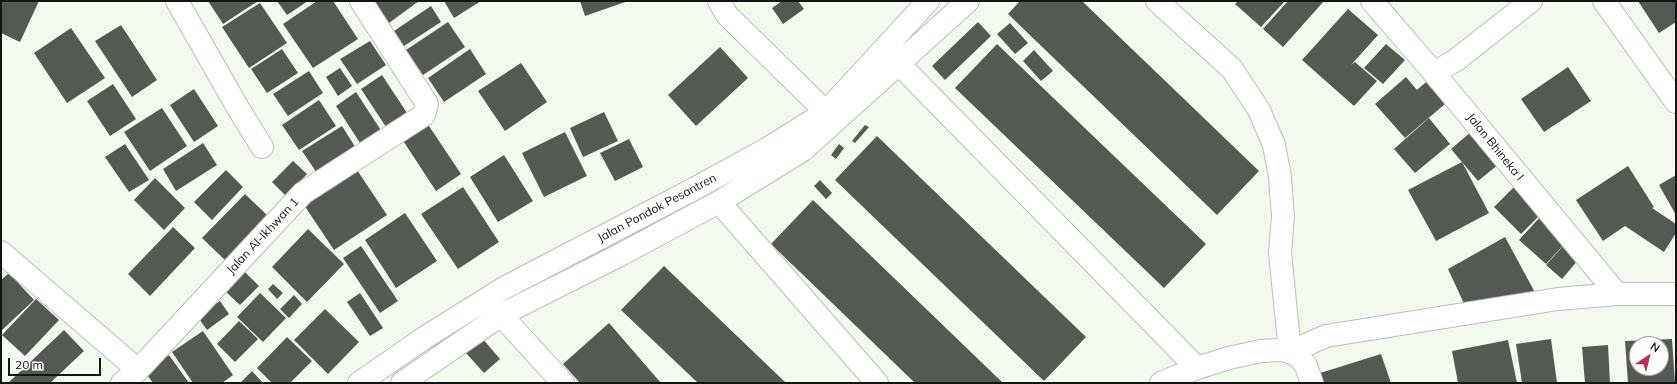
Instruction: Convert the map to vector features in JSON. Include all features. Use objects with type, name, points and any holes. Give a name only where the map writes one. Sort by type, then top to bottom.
[{"type":"street","points":[[177,1],[262,147]]},
{"type":"street","name":"Jalan Al-Ikhwan 1","points":[[130,377],[303,193],[424,115],[427,104],[361,1]]},
{"type":"street","points":[[719,1],[728,15],[826,112]]},
{"type":"street","name":"Jalan Pondok Pesantren","points":[[359,383],[424,338],[504,288],[701,186],[767,149],[826,112],[928,1]]},
{"type":"street","points":[[402,383],[501,315],[622,254],[719,202],[803,150],[968,1]]},
{"type":"street","points":[[1157,1],[1232,69],[1259,110],[1274,145],[1280,177],[1283,216],[1280,253],[1290,352]]},
{"type":"street","name":"Jalan Bhineka I","points":[[1372,1],[1434,73],[1617,294]]},
{"type":"street","points":[[1434,73],[1456,60],[1531,1]]},
{"type":"street","points":[[1604,1],[1676,102]]},
{"type":"street","points":[[899,64],[1197,368]]},
{"type":"street","points":[[719,202],[877,383]]},
{"type":"street","points":[[1,252],[130,377]]},
{"type":"street","points":[[1290,352],[1326,336],[1558,299],[1617,294],[1676,294]]},
{"type":"street","points":[[501,315],[563,383]]},
{"type":"street","points":[[1161,383],[1197,368],[1229,358],[1261,351],[1279,350],[1290,352],[1299,357],[1306,366],[1312,383]]},
{"type":"building","points":[[1,1],[39,1],[20,42],[1,33]]},
{"type":"building","points":[[208,1],[258,1],[223,24]]},
{"type":"building","points":[[277,1],[308,1],[287,15]]},
{"type":"building","points":[[317,1],[333,1],[358,39],[313,68],[283,24]]},
{"type":"building","points":[[372,1],[419,1],[389,23]]},
{"type":"building","points":[[444,1],[481,1],[454,18]]},
{"type":"building","points":[[580,1],[628,1],[585,16]]},
{"type":"building","points":[[782,1],[798,1],[804,9],[783,24],[772,8]]},
{"type":"building","points":[[1020,1],[1082,1],[1259,171],[1217,215],[1008,14]]},
{"type":"building","points":[[1238,1],[1285,1],[1261,27],[1235,4]]},
{"type":"building","points":[[1288,1],[1324,1],[1283,47],[1263,29]]},
{"type":"building","points":[[1638,1],[1676,1],[1676,22],[1659,33]]},
{"type":"building","points":[[260,3],[287,43],[249,68],[222,27]]},
{"type":"building","points":[[431,6],[441,22],[404,46],[394,31]]},
{"type":"building","points":[[1348,9],[1378,35],[1351,65],[1355,62],[1377,81],[1354,106],[1302,60]]},
{"type":"building","points":[[448,22],[465,47],[423,75],[406,50]]},
{"type":"building","points":[[978,22],[991,36],[945,80],[932,66]]},
{"type":"building","points":[[1010,23],[1028,43],[1015,54],[997,34]]},
{"type":"building","points":[[121,25],[157,80],[132,97],[95,41]]},
{"type":"building","points":[[71,28],[105,78],[67,103],[34,53]]},
{"type":"building","points":[[370,41],[386,65],[357,84],[340,59]]},
{"type":"building","points":[[997,44],[1206,244],[1164,288],[955,88]]},
{"type":"building","points":[[1386,44],[1405,60],[1383,84],[1364,68]]},
{"type":"building","points":[[720,47],[748,78],[696,126],[668,95]]},
{"type":"building","points":[[282,49],[298,73],[267,93],[251,69]]},
{"type":"building","points":[[470,49],[486,74],[444,102],[428,78]]},
{"type":"building","points":[[1034,50],[1053,71],[1041,81],[1023,61]]},
{"type":"building","points":[[521,63],[547,102],[505,131],[478,91]]},
{"type":"building","points":[[1568,67],[1591,101],[1544,132],[1521,99]]},
{"type":"building","points":[[340,68],[352,86],[338,96],[326,77]]},
{"type":"building","points":[[309,71],[323,93],[288,116],[273,94]]},
{"type":"building","points":[[382,75],[411,119],[390,133],[361,89]]},
{"type":"building","points":[[1406,77],[1417,90],[1426,82],[1445,104],[1405,138],[1375,104]]},
{"type":"building","points":[[113,84],[136,119],[110,136],[87,101]]},
{"type":"building","points":[[194,89],[218,126],[194,142],[170,105]]},
{"type":"building","points":[[356,92],[386,138],[366,152],[336,106]]},
{"type":"building","points":[[319,100],[336,126],[299,150],[282,125]]},
{"type":"building","points":[[162,108],[187,146],[150,171],[124,132]]},
{"type":"building","points":[[604,112],[618,141],[583,157],[570,128]]},
{"type":"building","points":[[1429,118],[1450,144],[1415,173],[1394,149]]},
{"type":"building","points":[[425,120],[461,174],[436,191],[400,136]]},
{"type":"building","points":[[865,125],[869,127],[855,143],[852,141]]},
{"type":"building","points":[[342,126],[359,153],[321,179],[302,151]]},
{"type":"building","points":[[1472,131],[1499,164],[1478,181],[1451,149]]},
{"type":"building","points":[[565,132],[587,176],[544,197],[522,153]]},
{"type":"building","points":[[877,136],[1086,337],[1044,381],[835,180]]},
{"type":"building","points":[[629,139],[643,167],[615,181],[600,153]]},
{"type":"building","points":[[203,143],[217,165],[176,191],[163,169]]},
{"type":"building","points":[[125,144],[149,180],[129,192],[105,157]]},
{"type":"building","points":[[839,144],[844,148],[836,159],[831,155]]},
{"type":"building","points":[[504,155],[533,201],[498,222],[470,177]]},
{"type":"building","points":[[293,161],[307,174],[286,196],[272,182]]},
{"type":"building","points":[[1462,162],[1489,213],[1436,241],[1408,190]]},
{"type":"building","points":[[353,164],[387,215],[334,250],[300,199]]},
{"type":"building","points":[[1628,166],[1654,207],[1652,208],[1676,224],[1676,233],[1664,252],[1625,226],[1603,241],[1576,200]]},
{"type":"building","points":[[226,170],[243,187],[212,220],[194,202]]},
{"type":"building","points":[[1676,175],[1676,215],[1659,185]]},
{"type":"building","points":[[155,178],[185,208],[164,230],[134,200]]},
{"type":"building","points":[[820,180],[832,193],[826,199],[814,186]]},
{"type":"building","points":[[1515,186],[1542,213],[1521,234],[1494,207]]},
{"type":"building","points":[[463,187],[499,242],[458,269],[421,214]]},
{"type":"building","points":[[245,194],[269,217],[226,261],[202,238]]},
{"type":"building","points":[[813,200],[1003,383],[915,383],[771,244]]},
{"type":"building","points":[[405,213],[437,261],[396,288],[365,240]]},
{"type":"building","points":[[1541,216],[1568,240],[1546,264],[1519,240]]},
{"type":"building","points":[[173,227],[195,248],[150,296],[128,274]]},
{"type":"building","points":[[308,229],[344,264],[307,302],[272,267]]},
{"type":"building","points":[[1505,237],[1538,298],[1467,310],[1448,269]]},
{"type":"building","points":[[361,246],[398,301],[380,313],[343,258]]},
{"type":"building","points":[[1563,246],[1578,260],[1562,279],[1546,265]]},
{"type":"building","points":[[664,266],[786,383],[698,383],[621,310]]},
{"type":"building","points":[[244,271],[259,286],[240,305],[225,291]]},
{"type":"building","points":[[9,273],[34,300],[1,331],[1,280]]},
{"type":"building","points":[[273,284],[283,293],[277,299],[268,289]]},
{"type":"building","points":[[260,293],[286,318],[263,342],[237,317]]},
{"type":"building","points":[[360,293],[383,328],[370,336],[347,302]]},
{"type":"building","points":[[294,295],[302,304],[289,318],[280,309]]},
{"type":"building","points":[[36,299],[59,320],[25,356],[2,335]]},
{"type":"building","points":[[220,301],[229,314],[207,330],[197,316]]},
{"type":"building","points":[[325,309],[359,342],[328,374],[294,340]]},
{"type":"building","points":[[239,321],[258,339],[235,362],[217,344]]},
{"type":"building","points":[[609,323],[661,383],[580,383],[563,364]]},
{"type":"building","points":[[64,330],[84,351],[50,383],[8,383]]},
{"type":"building","points":[[203,331],[233,375],[222,383],[193,383],[172,352]]},
{"type":"building","points":[[287,337],[312,361],[290,383],[272,383],[257,368]]},
{"type":"building","points":[[482,338],[500,359],[484,373],[466,353]]},
{"type":"building","points":[[1551,339],[1557,383],[1522,383],[1516,344]]},
{"type":"building","points":[[1669,339],[1672,339],[1675,383],[1628,383],[1625,341],[1629,341],[1629,376],[1669,376]]},
{"type":"building","points":[[1508,340],[1517,383],[1458,383],[1452,351]]},
{"type":"building","points":[[1608,345],[1610,383],[1585,383],[1582,347]]},
{"type":"building","points":[[1381,354],[1391,383],[1320,383],[1317,374]]},
{"type":"building","points":[[169,355],[189,383],[153,383],[145,372]]},
{"type":"building","points":[[252,371],[263,383],[240,383]]}]
